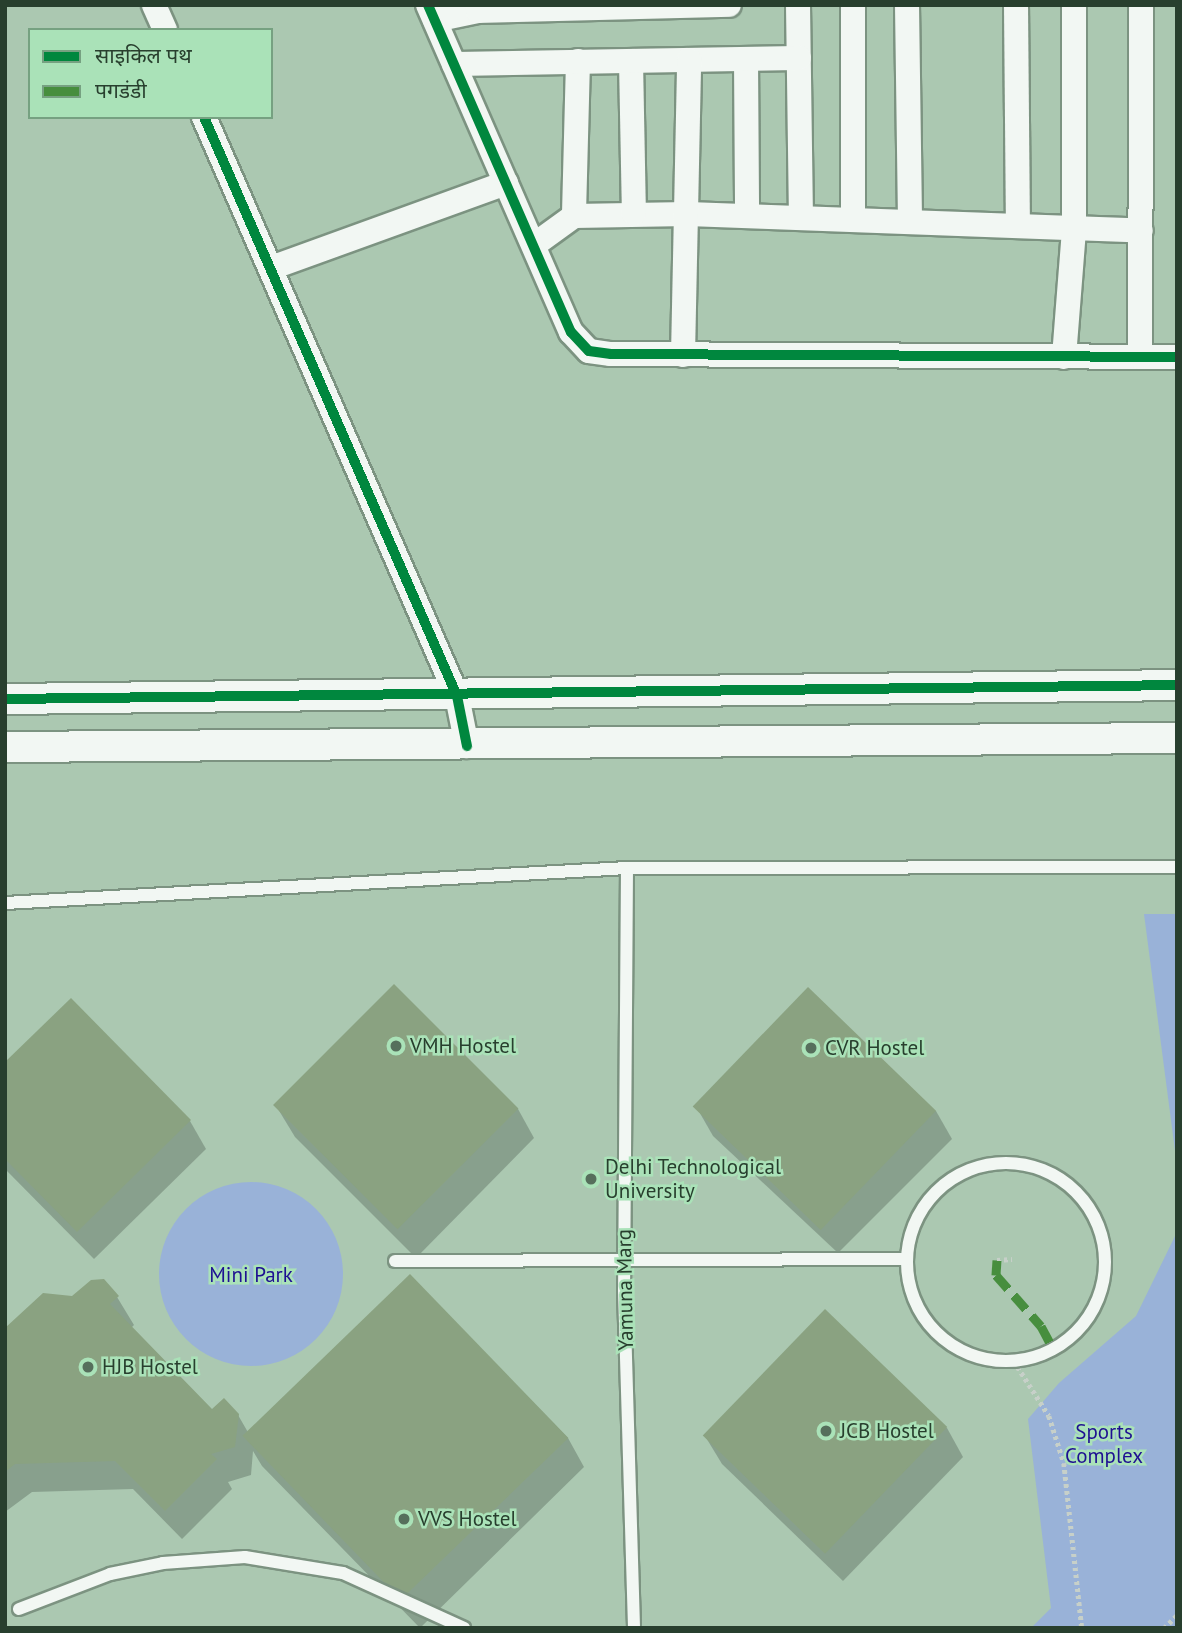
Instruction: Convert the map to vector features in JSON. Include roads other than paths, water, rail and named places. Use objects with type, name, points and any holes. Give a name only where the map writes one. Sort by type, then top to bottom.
[{"type":"street","points":[[154,5],[164,28]]},
{"type":"street","points":[[730,5],[432,13],[571,332],[589,351],[683,355],[1177,357]]},
{"type":"street","points":[[798,5],[801,218]]},
{"type":"street","points":[[853,5],[853,220]]},
{"type":"street","points":[[907,5],[910,222]]},
{"type":"street","points":[[1016,5],[1018,226]]},
{"type":"street","points":[[1064,357],[1074,229],[1074,5]]},
{"type":"street","points":[[1140,357],[1141,5]]},
{"type":"street","points":[[454,64],[799,58]]},
{"type":"street","points":[[746,59],[747,216]]},
{"type":"street","points":[[683,355],[690,60]]},
{"type":"street","points":[[574,216],[578,61]]},
{"type":"street","points":[[631,61],[634,214]]},
{"type":"street","points":[[205,119],[457,695],[467,746]]},
{"type":"street","points":[[271,268],[506,183]]},
{"type":"street","points":[[534,245],[574,216],[634,214],[1141,231]]},
{"type":"street","points":[[5,699],[1177,685]]},
{"type":"street","points":[[5,747],[467,746],[1177,738]]},
{"type":"lane","points":[[5,903],[627,867],[1177,867]]},
{"type":"lane","name":"Yamuna Marg","points":[[627,867],[624,1264],[634,1628]]},
{"type":"lane","points":[[1018,1163],[1038,1168],[1073,1190],[1092,1215],[1103,1244],[1105,1265],[1095,1305],[1070,1337],[1034,1357],[1014,1361],[973,1355],[938,1334],[914,1300],[906,1259],[909,1239],[927,1201],[941,1186],[977,1167],[1018,1163]]},
{"type":"lane","points":[[394,1261],[624,1264],[906,1259]]},
{"type":"lane","points":[[19,1609],[110,1574],[163,1563],[246,1557],[342,1573],[464,1628]]},
{"type":"place","name":"VMH Hostel","points":[[396,1046]]},
{"type":"place","name":"CVR Hostel","points":[[811,1048]]},
{"type":"place","name":"Delhi Technological University","points":[[591,1179]]},
{"type":"place","name":"HJB Hostel","points":[[88,1367]]},
{"type":"place","name":"JCB Hostel","points":[[826,1431]]},
{"type":"place","name":"VVS Hostel","points":[[404,1519]]},
{"type":"park label","name":"Mini Park","points":[[251,1275]]},
{"type":"park label","name":"Sports Complex","points":[[1104,1444]]}]
